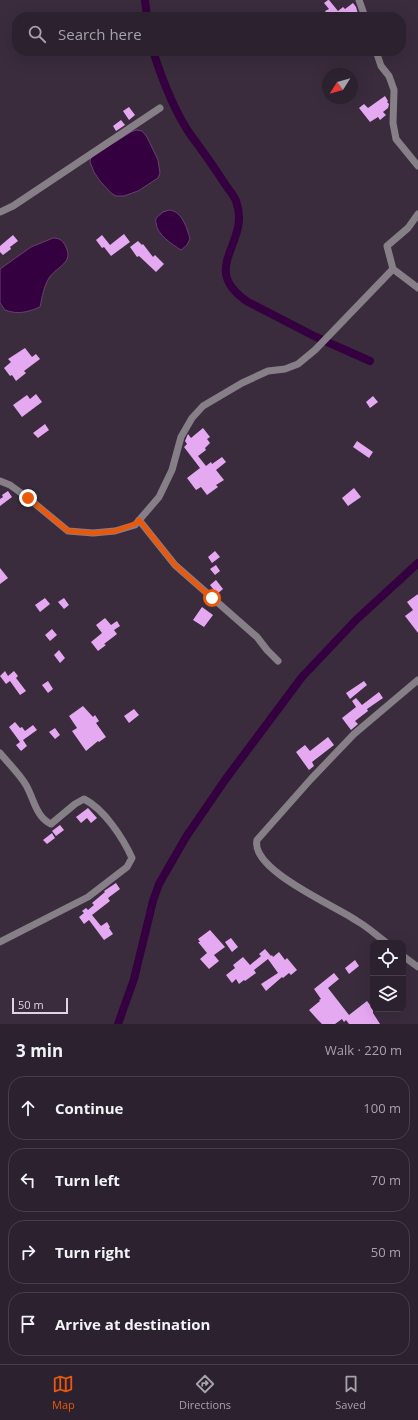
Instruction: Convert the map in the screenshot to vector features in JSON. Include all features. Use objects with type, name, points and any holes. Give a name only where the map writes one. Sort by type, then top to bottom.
[{"type":"street","points":[[359,0],[363,12]]},
{"type":"street","points":[[378,56],[381,66],[389,76],[394,90],[393,123],[396,139],[418,166]]},
{"type":"street","points":[[0,212],[13,206],[160,108]]},
{"type":"street","points":[[418,214],[408,228],[387,246],[393,269],[418,288]]},
{"type":"street","points":[[0,481],[10,485],[28,498],[68,531],[93,533],[115,531],[135,524],[159,497],[172,470],[180,437],[192,418],[203,406],[242,383],[268,371],[292,367],[298,364],[315,350],[393,269]]},
{"type":"street","points":[[139,520],[175,565],[257,637],[278,661]]},
{"type":"street","points":[[383,940],[358,921],[281,877],[258,854],[256,846],[257,840],[291,801],[354,734],[418,680]]},
{"type":"street","points":[[0,753],[26,784],[35,806],[44,821],[50,824],[75,804],[84,799],[90,802],[101,812],[119,835],[132,858],[127,868],[88,897],[0,942]]},
{"type":"street","points":[[406,958],[418,967]]},
{"type":"shaded area","points":[[136,130],[142,131],[147,137],[158,160],[160,173],[158,178],[138,191],[124,196],[116,196],[111,193],[100,181],[94,172],[90,162],[91,157]]},
{"type":"shaded area","points":[[169,210],[174,211],[181,217],[189,235],[190,239],[187,245],[181,250],[166,239],[157,227],[157,217],[163,212]]},
{"type":"shaded area","points":[[53,238],[59,239],[63,242],[68,251],[68,256],[64,264],[52,274],[47,281],[40,307],[23,312],[10,312],[5,310],[0,303],[0,269],[31,247]]},
{"type":"building","points":[[329,0],[338,11],[343,7],[345,9],[353,3],[358,12],[326,12],[329,9],[324,3]]},
{"type":"building","points":[[385,96],[389,104],[388,108],[383,112],[386,115],[380,120],[378,117],[370,122],[359,108],[364,104],[368,108]]},
{"type":"building","points":[[129,107],[135,115],[129,120],[123,111]]},
{"type":"building","points":[[121,120],[125,125],[116,131],[113,126]]},
{"type":"building","points":[[124,234],[130,242],[111,256],[96,240],[102,235],[110,245]]},
{"type":"building","points":[[13,235],[18,241],[3,255],[0,252],[0,246]]},
{"type":"building","points":[[138,241],[142,245],[143,244],[153,257],[155,255],[164,264],[156,272],[139,256],[137,257],[130,247]]},
{"type":"building","points":[[25,348],[32,357],[36,354],[40,359],[24,371],[26,373],[16,381],[4,368],[11,362],[8,359]]},
{"type":"building","points":[[36,394],[42,402],[22,417],[13,405],[27,395],[30,399]]},
{"type":"building","points":[[373,396],[378,402],[370,408],[366,402]]},
{"type":"building","points":[[45,424],[49,430],[38,438],[33,433]]},
{"type":"building","points":[[203,428],[210,437],[207,439],[210,443],[205,448],[206,450],[198,456],[206,466],[222,457],[226,462],[216,470],[224,480],[216,485],[218,487],[207,495],[201,487],[196,490],[187,478],[200,468],[184,447],[187,444],[185,441],[188,434],[191,438]]},
{"type":"building","points":[[357,441],[373,452],[369,458],[353,447]]},
{"type":"building","points":[[354,488],[361,497],[348,506],[342,498]]},
{"type":"building","points":[[8,491],[12,497],[0,506],[0,499],[3,497],[2,495]]},
{"type":"building","points":[[215,551],[220,557],[212,563],[208,557]]},
{"type":"building","points":[[216,565],[220,571],[215,575],[210,569]]},
{"type":"building","points":[[0,568],[8,578],[0,584]]},
{"type":"building","points":[[216,580],[223,589],[217,594],[210,585]]},
{"type":"building","points":[[418,594],[418,633],[405,616],[413,610],[407,602]]},
{"type":"building","points":[[45,598],[50,604],[40,612],[35,605]]},
{"type":"building","points":[[64,598],[69,605],[64,609],[58,602]]},
{"type":"building","points":[[202,607],[213,615],[204,627],[193,620]]},
{"type":"building","points":[[105,618],[111,625],[117,621],[120,626],[114,630],[117,634],[104,644],[106,645],[98,651],[91,642],[102,633],[96,625]]},
{"type":"building","points":[[52,629],[57,635],[50,641],[45,635]]},
{"type":"building","points":[[59,650],[65,658],[60,663],[54,655]]},
{"type":"building","points":[[5,671],[8,676],[14,671],[18,676],[16,678],[26,691],[20,695],[10,681],[6,684],[0,676]]},
{"type":"building","points":[[48,681],[53,689],[48,693],[42,685]]},
{"type":"building","points":[[364,681],[367,685],[350,699],[346,693]]},
{"type":"building","points":[[379,692],[383,698],[367,709],[368,711],[355,721],[358,724],[351,730],[342,718],[356,707],[352,701],[356,698],[362,705]]},
{"type":"building","points":[[83,706],[93,717],[95,715],[99,721],[96,723],[106,737],[99,742],[98,741],[86,751],[72,731],[77,728],[69,716]]},
{"type":"building","points":[[134,709],[139,715],[129,723],[124,716]]},
{"type":"building","points":[[15,722],[25,731],[33,725],[37,730],[23,740],[27,746],[21,751],[16,745],[20,742],[9,727]]},
{"type":"building","points":[[55,728],[60,735],[55,739],[49,732]]},
{"type":"building","points":[[328,737],[334,745],[312,762],[314,766],[309,770],[296,752],[305,745],[310,751]]},
{"type":"building","points":[[88,808],[97,818],[91,823],[87,818],[81,823],[76,817]]},
{"type":"building","points":[[60,825],[64,830],[56,836],[52,831]]},
{"type":"building","points":[[52,833],[55,838],[47,844],[43,840]]},
{"type":"building","points":[[116,883],[120,889],[108,898],[110,901],[92,915],[101,926],[107,922],[110,927],[109,928],[113,934],[104,940],[89,920],[84,924],[79,917],[84,913],[82,911],[86,908],[88,910],[94,905],[92,903],[105,892],[104,891]]},
{"type":"building","points":[[210,930],[225,947],[214,955],[219,961],[209,969],[200,959],[207,953],[198,942],[200,942],[198,939]]},
{"type":"building","points":[[231,938],[238,947],[232,952],[225,942]]},
{"type":"building","points":[[265,949],[273,957],[279,952],[285,960],[287,958],[297,970],[291,975],[289,973],[283,978],[282,977],[266,991],[261,984],[278,973],[268,959],[254,970],[256,973],[245,981],[244,980],[239,984],[236,979],[232,983],[226,975],[235,968],[233,965],[243,957],[250,965],[261,956],[259,954]]},
{"type":"building","points":[[355,960],[359,966],[349,974],[345,968]]},
{"type":"building","points":[[334,973],[339,979],[328,988],[349,1015],[367,1001],[370,1005],[370,1012],[373,1012],[380,1024],[349,1024],[346,1020],[344,1022],[342,1019],[335,1024],[322,1024],[309,1010],[321,999],[314,989]]},
{"type":"waterway","points":[[145,0],[146,12]]},
{"type":"waterway","points":[[155,56],[164,83],[178,114],[236,201],[239,216],[237,230],[226,266],[227,278],[233,290],[248,302],[316,337],[370,361]]},
{"type":"waterway","points":[[118,1024],[134,979],[153,901],[159,884],[186,837],[225,780],[302,677],[356,620],[418,563]]},
{"type":"route","points":[[28,498],[68,531],[93,533],[115,531],[135,524],[139,520],[175,565],[212,598]]}]
